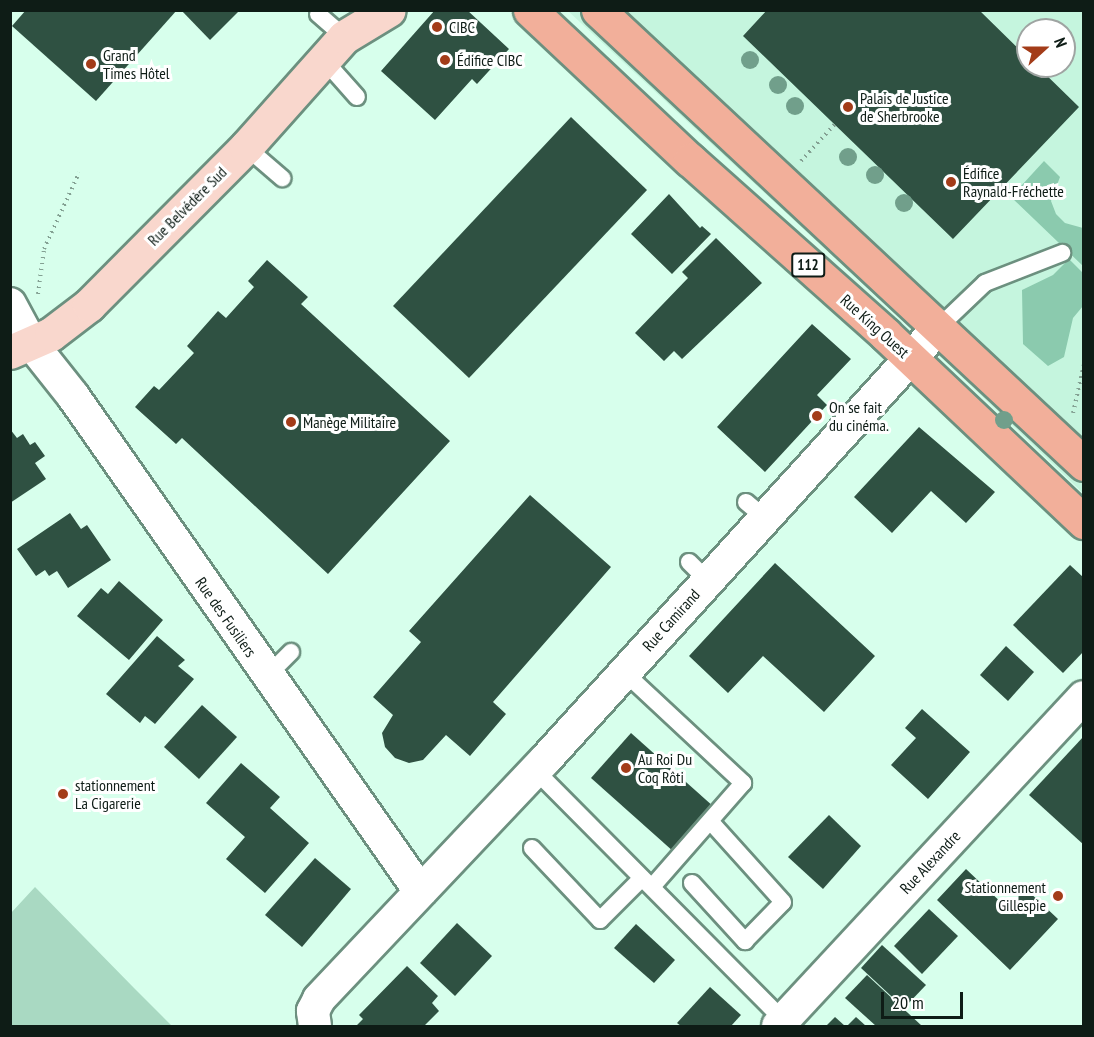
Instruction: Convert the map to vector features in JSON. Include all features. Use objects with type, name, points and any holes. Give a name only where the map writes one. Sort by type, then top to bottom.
[{"type":"main road","name":"Rue Belvédère Sud","points":[[21,348],[69,323],[89,305],[246,147],[340,36],[389,10]]},
{"type":"main road","name":"Rue King Ouest","points":[[530,10],[909,357],[1083,522]]},
{"type":"main road","name":"112","points":[[598,10],[783,180],[1074,455]]},
{"type":"street","name":"Rue des Fusiliers","points":[[10,304],[21,348],[73,396],[267,676],[420,891]]},
{"type":"street","name":"Rue Camirand","points":[[315,1025],[313,1011],[319,999],[536,771],[624,672],[698,571],[755,510],[939,326]]},
{"type":"street","name":"Rue Alexandre","points":[[780,1023],[1083,697]]},
{"type":"lane","points":[[318,14],[340,36],[357,97]]},
{"type":"lane","points":[[246,147],[282,178]]},
{"type":"lane","name":"Rue Camirand","points":[[939,326],[975,289],[1062,253]]},
{"type":"lane","points":[[267,676],[291,652]]},
{"type":"lane","points":[[532,848],[600,920],[647,882],[711,822],[743,783],[624,672]]},
{"type":"lane","points":[[536,771],[647,882],[780,1023]]},
{"type":"lane","points":[[692,883],[744,941],[783,902],[711,822]]},
{"type":"path","points":[[783,180],[835,124]]},
{"type":"path","points":[[21,348],[44,249],[79,173]]},
{"type":"path","points":[[1074,455],[1083,364]]},
{"type":"shaded area","points":[[568,11],[1083,11],[1083,493],[919,336]]},
{"type":"shaded area","points":[[1044,161],[1060,177],[1051,201],[1056,214],[1065,223],[1083,228],[1083,266],[1011,197]]},
{"type":"shaded area","points":[[1069,259],[1083,273],[1083,306],[1073,318],[1064,357],[1048,366],[1023,344],[1022,290],[1053,275]]},
{"type":"shaded area","points":[[35,887],[172,1026],[11,1026],[11,913]]},
{"type":"building","name":"Grand Times Hôtel","points":[[26,10],[177,10],[96,101],[12,26]]},
{"type":"building","points":[[181,10],[240,10],[210,40]]},
{"type":"building","name":"Édifice CIBC","points":[[435,10],[467,10],[509,49],[477,84],[472,79],[435,120],[381,71]]},
{"type":"building","name":"Édifice Raynald-Fréchette","points":[[767,10],[979,10],[1016,46],[1016,78],[1049,78],[1079,107],[953,239],[743,36]]},
{"type":"building","points":[[571,117],[647,190],[469,378],[393,306]]},
{"type":"building","points":[[669,194],[700,228],[702,226],[711,234],[672,274],[631,234]]},
{"type":"building","points":[[716,238],[762,283],[682,359],[674,351],[664,361],[635,333],[688,278],[682,272]]},
{"type":"building","name":"Manège Militaire","points":[[267,260],[308,297],[301,304],[450,441],[328,574],[182,438],[176,444],[135,407],[154,386],[159,390],[194,353],[187,346],[218,311],[226,318],[254,287],[248,281]]},
{"type":"building","points":[[812,324],[851,359],[817,395],[827,405],[765,472],[717,427]]},
{"type":"building","points":[[919,427],[995,492],[966,523],[931,491],[892,533],[854,497]]},
{"type":"building","points":[[10,429],[17,438],[23,434],[30,445],[35,442],[45,456],[35,463],[46,479],[10,503]]},
{"type":"building","points":[[530,495],[611,567],[493,702],[506,714],[470,756],[446,735],[423,760],[409,763],[395,758],[385,747],[382,733],[393,715],[373,697],[421,642],[409,631]]},
{"type":"building","points":[[70,513],[81,529],[87,525],[111,560],[68,588],[57,571],[49,576],[45,570],[36,576],[17,549]]},
{"type":"building","points":[[775,563],[875,656],[824,712],[763,656],[728,693],[689,656]]},
{"type":"building","points":[[1070,565],[1084,578],[1084,651],[1063,673],[1013,625]]},
{"type":"building","points":[[119,581],[163,620],[129,660],[77,616],[101,588],[108,594]]},
{"type":"building","points":[[157,636],[185,660],[178,666],[194,679],[155,724],[145,716],[140,723],[106,694]]},
{"type":"building","points":[[1006,646],[1034,672],[1008,701],[980,675]]},
{"type":"building","points":[[202,705],[237,737],[199,779],[164,747]]},
{"type":"building","points":[[922,709],[970,752],[928,799],[891,765],[916,738],[905,728]]},
{"type":"building","points":[[631,733],[714,807],[674,852],[591,778]]},
{"type":"building","points":[[1084,736],[1084,845],[1029,795]]},
{"type":"building","points":[[241,763],[280,797],[270,808],[309,843],[265,893],[226,859],[245,837],[206,803]]},
{"type":"building","points":[[829,815],[861,846],[823,889],[788,857]]},
{"type":"building","points":[[315,858],[351,889],[302,947],[265,915]]},
{"type":"building","points":[[966,869],[1007,908],[1026,889],[1058,919],[1010,970],[937,900]]},
{"type":"building","points":[[929,909],[958,936],[922,974],[894,946]]},
{"type":"building","points":[[457,923],[492,956],[455,996],[420,963]]},
{"type":"building","points":[[636,924],[675,960],[654,983],[614,948]]},
{"type":"building","points":[[882,945],[926,985],[904,1008],[861,968]]},
{"type":"building","points":[[407,966],[438,996],[432,1003],[439,1011],[424,1026],[356,1026],[363,1019],[359,1015]]},
{"type":"building","points":[[867,975],[922,1026],[876,1026],[845,998]]},
{"type":"building","points":[[710,987],[741,1015],[731,1026],[681,1026],[677,1023]]},
{"type":"building","points":[[835,1017],[845,1026],[826,1026]]},
{"type":"building","points":[[856,1017],[866,1026],[847,1026]]},
{"type":"place","name":"CIBC","points":[[437,27]]},
{"type":"place","name":"Édifice CIBC","points":[[445,60]]},
{"type":"place","name":"Grand Times Hôtel","points":[[91,64]]},
{"type":"place","name":"Palais de Justice de Sherbrooke","points":[[848,107]]},
{"type":"place","name":"Édifice Raynald-Fréchette","points":[[951,182]]},
{"type":"place","name":"On se fait du cinéma.","points":[[817,416]]},
{"type":"place","name":"Manège Militaire","points":[[291,422]]},
{"type":"place","name":"Au Roi Du Coq Rôti","points":[[626,768]]},
{"type":"place","name":"stationnement La Cigarerie","points":[[63,794]]},
{"type":"place","name":"Stationnement Gillespie","points":[[1058,896]]}]
